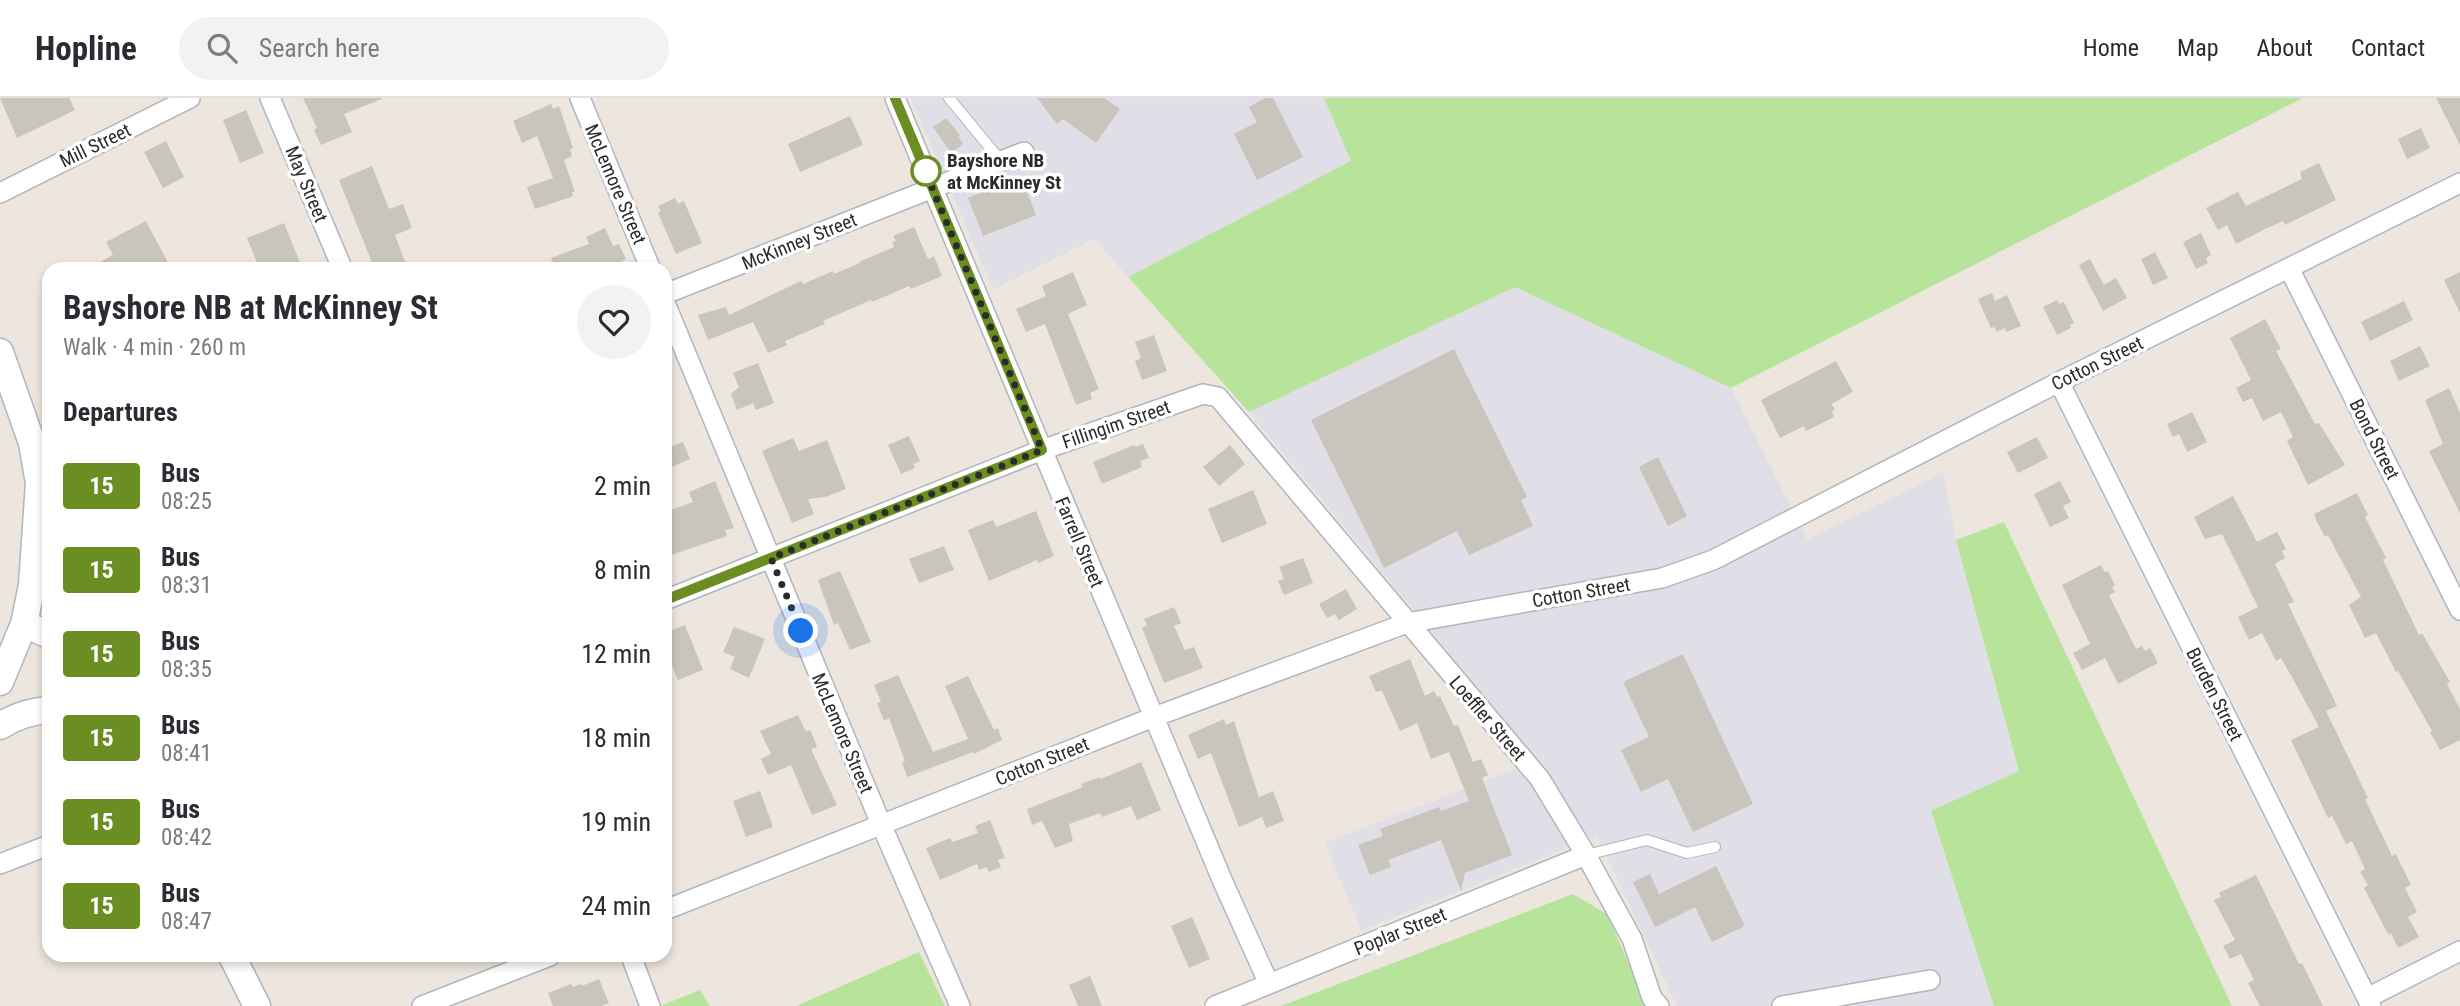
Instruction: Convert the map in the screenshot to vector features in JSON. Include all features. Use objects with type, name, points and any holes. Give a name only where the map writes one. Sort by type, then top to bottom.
[{"type":"street","name":"Mill Street","points":[[0,193],[190,98]]},
{"type":"street","name":"May Street","points":[[270,98],[340,262]]},
{"type":"street","name":"McLemore Street","points":[[580,98],[648,262]]},
{"type":"street","name":"Farrell Street","points":[[895,98],[1223,882],[1269,984]]},
{"type":"street","name":"McKinney Street","points":[[672,291],[1024,152]]},
{"type":"street","name":"Cotton Street","points":[[672,907],[1154,716],[1407,623],[1662,578],[1713,560],[2059,382],[2460,183]]},
{"type":"street","name":"Bond Street","points":[[2289,268],[2460,610]]},
{"type":"street","name":"McLemore Street","points":[[672,320],[881,824],[960,1006]]},
{"type":"street","points":[[0,352],[32,443],[42,491]]},
{"type":"street","name":"Burden Street","points":[[2059,382],[2369,1002]]},
{"type":"street","name":"Fillingim Street","points":[[672,597],[1042,450],[1203,394],[1218,397],[1270,460]]},
{"type":"street","name":"Loeffler Street","points":[[1270,460],[1540,779],[1632,939],[1652,998],[1660,1006]]},
{"type":"street","points":[[0,682],[24,624],[32,585],[39,482]]},
{"type":"street","points":[[24,624],[42,632]]},
{"type":"street","points":[[0,726],[42,710]]},
{"type":"street","points":[[0,864],[42,848]]},
{"type":"street","name":"Poplar Street","points":[[1215,1006],[1586,855]]},
{"type":"street","points":[[2369,1002],[2460,951]]},
{"type":"street","points":[[235,962],[257,1006]]},
{"type":"street","points":[[422,1006],[535,962]]},
{"type":"street","points":[[633,962],[650,1006]]},
{"type":"street","points":[[1789,1005],[1930,980]]},
{"type":"lane","points":[[949,98],[1001,161]]},
{"type":"lane","points":[[1586,855],[1647,840],[1687,853],[1715,847]]},
{"type":"shaded area","points":[[911,98],[1324,98],[1352,161],[1128,277],[1095,239],[993,289]]},
{"type":"shaded area","points":[[1515,287],[1731,388],[1807,540],[1943,473],[1956,540],[2019,772],[1931,812],[1994,1006],[1677,1006],[1597,836],[1361,930],[1325,843],[1538,760],[1249,412]]},
{"type":"green space","points":[[1324,98],[2303,98],[1731,388],[1515,287],[1249,412],[1128,277],[1351,161]]},
{"type":"green space","points":[[2004,522],[2232,1006],[1994,1006],[1931,811],[2019,771],[1956,540]]},
{"type":"green space","points":[[1573,894],[1607,914],[1647,1006],[1281,1006]]},
{"type":"green space","points":[[919,952],[945,1006],[796,1006]]},
{"type":"green space","points":[[700,990],[710,1006],[660,1006]]},
{"type":"building","points":[[0,98],[69,98],[75,110],[17,138]]},
{"type":"building","points":[[303,98],[382,99],[344,114],[352,132],[321,145],[314,130],[317,128]]},
{"type":"building","points":[[1037,98],[1104,98],[1120,109],[1096,143],[1063,119],[1057,124]]},
{"type":"building","points":[[1265,98],[1273,98],[1303,157],[1257,180],[1234,134],[1257,122],[1249,107]]},
{"type":"building","points":[[2436,98],[2460,98],[2460,145]]},
{"type":"building","points":[[551,104],[553,109],[559,106],[573,148],[570,149],[572,156],[564,160],[575,192],[572,192],[573,196],[535,209],[527,187],[553,178],[537,136],[522,143],[513,121]]},
{"type":"building","points":[[246,110],[264,153],[240,163],[223,120]]},
{"type":"building","points":[[850,116],[863,145],[800,172],[788,144]]},
{"type":"building","points":[[946,118],[960,135],[958,136],[963,144],[951,153],[933,127]]},
{"type":"building","points":[[2421,128],[2430,148],[2407,159],[2398,139]]},
{"type":"building","points":[[166,141],[184,177],[163,188],[144,152]]},
{"type":"building","points":[[2319,163],[2336,200],[2285,225],[2283,221],[2236,244],[2227,225],[2218,230],[2206,208],[2238,192],[2246,206],[2302,179],[2300,172]]},
{"type":"building","points":[[372,166],[389,209],[403,204],[412,228],[395,235],[405,262],[372,262],[339,180]]},
{"type":"building","points":[[1021,177],[1036,215],[983,236],[968,198]]},
{"type":"building","points":[[675,198],[678,204],[684,201],[702,243],[676,254],[658,213],[661,211],[658,206]]},
{"type":"building","points":[[146,221],[168,262],[100,262],[113,255],[106,242]]},
{"type":"building","points":[[284,223],[300,262],[257,262],[247,238]]},
{"type":"building","points":[[914,227],[928,259],[934,256],[942,276],[911,289],[909,286],[872,302],[871,300],[823,321],[825,324],[785,341],[787,345],[768,353],[753,322],[708,340],[698,315],[726,307],[729,315],[801,281],[803,284],[833,271],[834,274],[894,247],[892,242],[896,241],[893,236]]},
{"type":"building","points":[[605,228],[613,246],[619,244],[626,259],[621,262],[552,262],[551,258],[589,244],[586,237]]},
{"type":"building","points":[[2201,233],[2211,255],[2206,258],[2208,263],[2196,269],[2183,242]]},
{"type":"building","points":[[2155,252],[2168,278],[2153,285],[2141,259]]},
{"type":"building","points":[[2090,259],[2104,285],[2116,278],[2127,298],[2103,311],[2079,265]]},
{"type":"building","points":[[1073,272],[1087,305],[1068,314],[1099,389],[1090,393],[1092,399],[1076,405],[1045,324],[1026,332],[1016,309],[1046,296],[1042,286]]},
{"type":"building","points":[[2460,272],[2460,313],[2444,280]]},
{"type":"building","points":[[1992,293],[1995,301],[2007,295],[2021,326],[2006,332],[2005,328],[1997,332],[1994,327],[1991,328],[1978,299]]},
{"type":"building","points":[[2057,300],[2059,304],[2064,302],[2074,323],[2070,325],[2071,328],[2057,335],[2043,307]]},
{"type":"building","points":[[2404,301],[2413,320],[2370,341],[2361,322]]},
{"type":"building","points":[[2265,319],[2281,349],[2276,351],[2315,424],[2319,423],[2345,465],[2308,485],[2287,441],[2293,437],[2281,412],[2263,421],[2252,398],[2243,402],[2236,388],[2251,380],[2230,338]]},
{"type":"building","points":[[1154,335],[1167,371],[1142,380],[1135,361],[1141,358],[1135,342]]},
{"type":"building","points":[[2420,346],[2430,366],[2399,381],[2390,361]]},
{"type":"building","points":[[1454,349],[1527,497],[1521,500],[1533,526],[1469,555],[1457,531],[1384,568],[1311,420]]},
{"type":"building","points":[[1836,361],[1853,392],[1831,404],[1835,409],[1832,411],[1834,417],[1806,431],[1804,426],[1780,438],[1761,400]]},
{"type":"building","points":[[758,363],[774,403],[756,410],[753,403],[737,410],[731,394],[739,387],[733,373]]},
{"type":"building","points":[[2449,388],[2460,413],[2460,513],[2429,451],[2443,444],[2425,400]]},
{"type":"building","points":[[2192,412],[2207,442],[2187,452],[2179,434],[2173,437],[2167,424]]},
{"type":"building","points":[[909,436],[920,461],[913,464],[915,468],[901,474],[888,445]]},
{"type":"building","points":[[2037,437],[2048,458],[2018,473],[2007,452]]},
{"type":"building","points":[[793,438],[799,451],[827,440],[846,489],[825,497],[808,499],[814,514],[792,523],[762,451]]},
{"type":"building","points":[[683,442],[690,459],[672,467],[672,446]]},
{"type":"building","points":[[1143,444],[1149,458],[1140,461],[1142,467],[1102,484],[1093,462],[1134,445]]},
{"type":"building","points":[[1230,445],[1245,464],[1219,486],[1203,467]]},
{"type":"building","points":[[1658,457],[1687,516],[1668,526],[1639,467]]},
{"type":"building","points":[[715,481],[734,528],[725,530],[727,536],[672,555],[672,510],[693,502],[689,492]]},
{"type":"building","points":[[2060,481],[2071,502],[2063,506],[2069,518],[2050,527],[2034,494]]},
{"type":"building","points":[[1253,490],[1267,524],[1222,543],[1208,509]]},
{"type":"building","points":[[2357,493],[2368,515],[2365,517],[2386,558],[2383,560],[2419,635],[2422,633],[2450,682],[2447,684],[2460,709],[2460,740],[2440,750],[2376,633],[2365,638],[2349,605],[2361,597],[2314,514]]},
{"type":"building","points":[[2233,496],[2257,542],[2277,532],[2286,549],[2282,551],[2285,558],[2275,564],[2294,602],[2288,604],[2337,706],[2326,711],[2368,798],[2365,799],[2392,856],[2396,854],[2411,885],[2405,888],[2417,912],[2408,917],[2419,937],[2398,948],[2364,888],[2368,885],[2360,872],[2365,869],[2352,841],[2346,844],[2332,816],[2328,818],[2291,740],[2319,727],[2281,658],[2276,661],[2262,633],[2249,640],[2238,617],[2258,607],[2222,534],[2205,539],[2194,517]]},
{"type":"building","points":[[1036,511],[1054,556],[1038,563],[1037,560],[989,581],[968,530],[993,520],[996,527]]},
{"type":"building","points":[[944,546],[954,570],[919,583],[909,559]]},
{"type":"building","points":[[1303,558],[1313,583],[1284,595],[1278,581],[1284,579],[1279,567]]},
{"type":"building","points":[[2101,565],[2105,572],[2108,571],[2115,585],[2112,587],[2115,592],[2109,595],[2136,649],[2142,646],[2145,651],[2150,648],[2158,663],[2118,684],[2105,658],[2082,670],[2073,653],[2090,644],[2062,585]]},
{"type":"building","points":[[840,571],[871,642],[850,650],[838,623],[834,625],[818,580]]},
{"type":"building","points":[[1346,589],[1357,609],[1339,620],[1335,614],[1327,618],[1319,604]]},
{"type":"building","points":[[1174,607],[1181,623],[1174,626],[1185,650],[1194,647],[1203,668],[1164,683],[1142,628],[1147,625],[1144,619]]},
{"type":"building","points":[[685,625],[703,670],[678,680],[672,665],[672,630]]},
{"type":"building","points":[[734,627],[765,639],[749,678],[730,669],[735,657],[723,652]]},
{"type":"building","points":[[1683,654],[1753,804],[1693,832],[1668,779],[1641,792],[1621,750],[1649,737],[1623,682]]},
{"type":"building","points":[[1410,659],[1425,696],[1434,691],[1437,697],[1440,696],[1454,726],[1458,725],[1473,762],[1481,759],[1488,775],[1482,778],[1512,855],[1465,873],[1461,891],[1441,840],[1388,860],[1391,867],[1370,875],[1358,845],[1383,836],[1380,829],[1439,807],[1441,811],[1469,801],[1449,752],[1431,759],[1417,723],[1400,731],[1382,691],[1376,692],[1369,676]]},
{"type":"building","points":[[898,675],[933,752],[968,739],[945,686],[968,676],[994,730],[998,728],[1002,740],[974,754],[973,752],[907,777],[902,762],[905,761],[889,718],[884,721],[877,703],[881,702],[874,685]]},
{"type":"building","points":[[798,715],[806,732],[810,730],[814,739],[817,747],[811,749],[837,805],[812,815],[791,765],[768,775],[761,759],[771,754],[760,731]]},
{"type":"building","points":[[1224,719],[1226,725],[1234,721],[1259,797],[1273,791],[1284,821],[1266,828],[1262,817],[1239,827],[1211,753],[1198,759],[1188,735]]},
{"type":"building","points":[[1141,762],[1161,810],[1137,820],[1131,806],[1102,817],[1100,813],[1069,824],[1073,841],[1055,848],[1042,821],[1032,825],[1027,809],[1083,787],[1081,784],[1100,777],[1101,779]]},
{"type":"building","points":[[760,791],[773,827],[746,837],[733,801]]},
{"type":"building","points":[[990,820],[1005,858],[998,860],[1001,867],[989,872],[986,867],[979,870],[977,864],[940,880],[926,848],[950,838],[952,842],[978,833],[975,826]]},
{"type":"building","points":[[1716,866],[1745,926],[1712,942],[1695,907],[1655,927],[1633,882],[1650,874],[1659,894]]},
{"type":"building","points":[[2256,875],[2299,964],[2302,963],[2323,1006],[2260,1006],[2248,983],[2254,980],[2241,954],[2230,959],[2223,946],[2235,940],[2214,900],[2221,897],[2219,893]]},
{"type":"building","points":[[1192,917],[1210,959],[1189,968],[1171,926]]},
{"type":"building","points":[[1090,976],[1102,1006],[1078,1006],[1069,985]]},
{"type":"building","points":[[599,979],[609,1003],[601,1006],[553,1006],[548,993],[571,984],[573,987],[582,986]]},
{"type":"bus line","name":"15","points":[[672,597],[1042,450],[895,98]]},
{"type":"place","name":"Bayshore NB at McKinney St","points":[[926,171]]},
{"type":"route","points":[[801,631],[771,558],[1042,450],[923,166],[926,171]]}]
